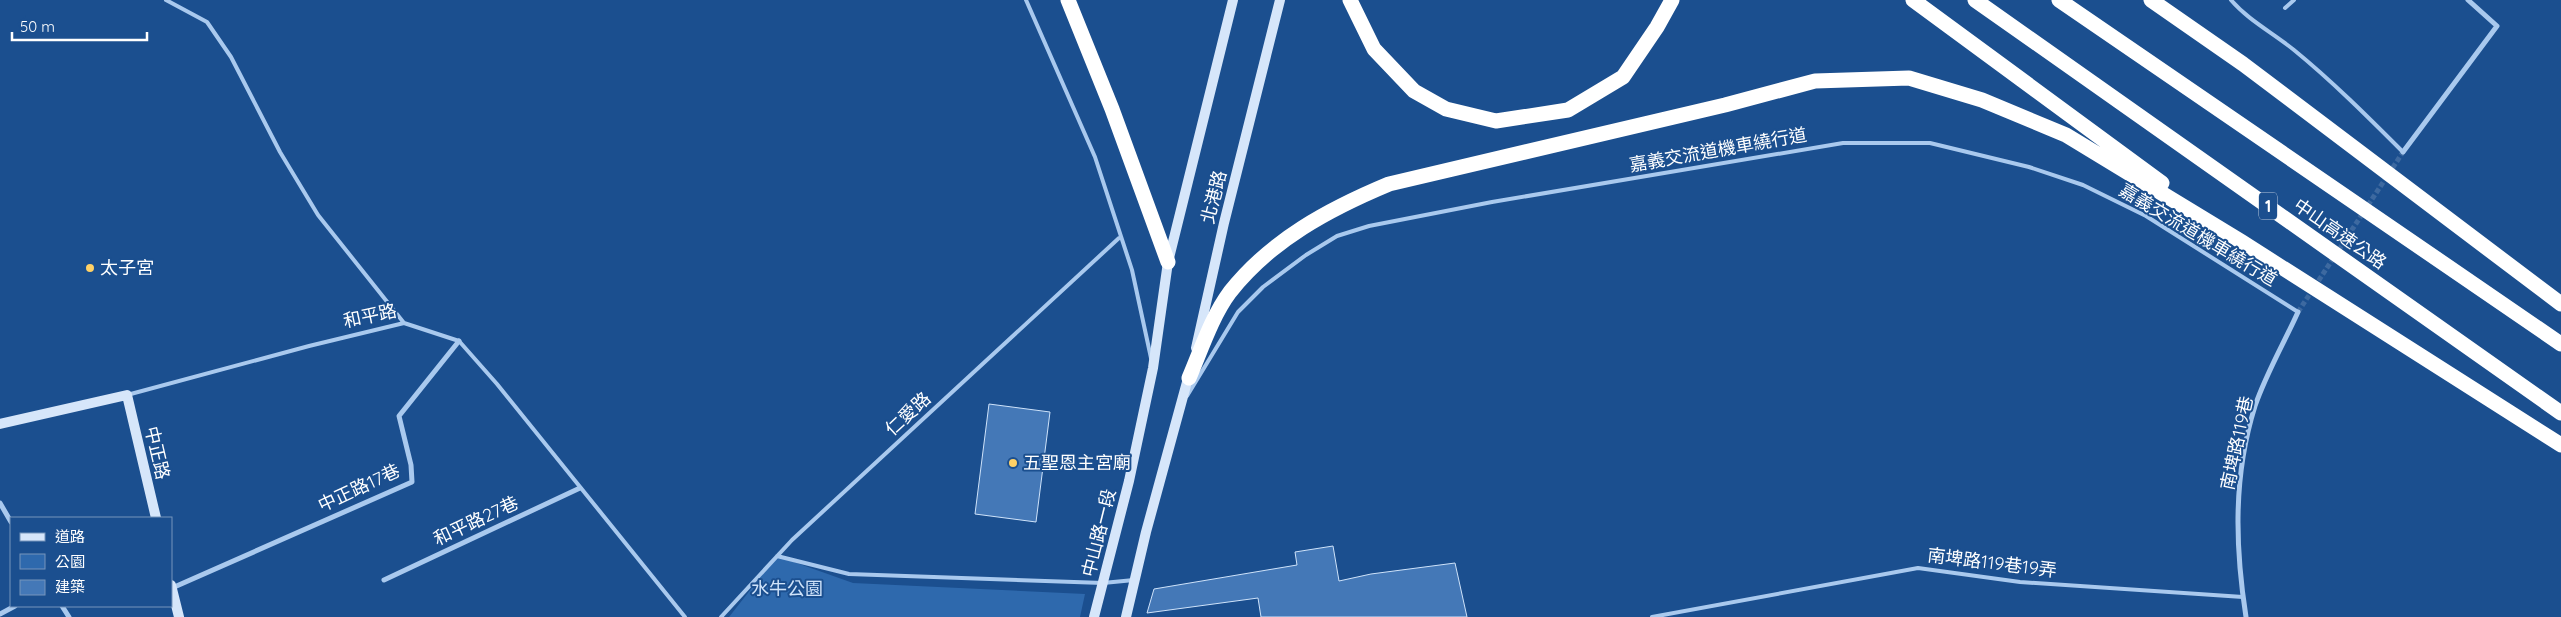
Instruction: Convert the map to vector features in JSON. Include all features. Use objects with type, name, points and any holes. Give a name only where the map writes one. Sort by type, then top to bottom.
[{"type":"highway","points":[[1068,0],[1112,109],[1168,262]]},
{"type":"highway","points":[[1350,0],[1374,49],[1414,91],[1446,109],[1496,121],[1568,110],[1623,77],[1657,27],[1672,0]]},
{"type":"highway","points":[[1913,0],[2242,242]]},
{"type":"highway","name":"中山高速公路","points":[[1975,0],[2561,413]]},
{"type":"highway","name":"中山高速公路","points":[[2059,0],[2561,344]]},
{"type":"highway","points":[[2151,0],[2270,85],[2561,304]]},
{"type":"highway","points":[[2166,0],[2270,85]]},
{"type":"highway","points":[[1189,378],[1213,323],[1230,292],[1279,242],[1345,203],[1389,184],[1725,105],[1815,81],[1909,78],[1982,100],[2066,135],[2242,242],[2561,445]]},
{"type":"main road","name":"北港路","points":[[1153,368],[1168,262],[1233,0]]},
{"type":"main road","name":"北港路","points":[[1183,402],[1224,223],[1280,0]]},
{"type":"main road","name":"中山路一段","points":[[1094,617],[1129,480],[1153,368]]},
{"type":"main road","name":"和平路","points":[[0,424],[127,395]]},
{"type":"main road","name":"中正路","points":[[127,395],[156,517]]},
{"type":"main road","points":[[1126,617],[1134,580],[1183,402]]},
{"type":"main road","points":[[172,586],[179,617]]},
{"type":"street","points":[[2403,152],[2497,26],[2468,0]]},
{"type":"street","name":"南埤路119巷","points":[[2246,617],[2238,565],[2238,487],[2256,406],[2298,312]]},
{"type":"street","name":"中正路17巷","points":[[172,586],[412,482],[411,465],[399,416],[458,341]]},
{"type":"street","name":"和平路27巷","points":[[384,580],[580,488]]},
{"type":"street","points":[[0,502],[10,520]]},
{"type":"street","points":[[0,614],[13,607]]},
{"type":"lane","points":[[166,0],[207,22],[231,58],[280,152],[318,215],[404,323]]},
{"type":"lane","points":[[1026,0],[1095,157],[1132,270],[1153,368]]},
{"type":"lane","points":[[2231,0],[2239,9],[2294,50],[2359,107],[2403,152]]},
{"type":"lane","points":[[2285,8],[2294,0]]},
{"type":"lane","name":"嘉義交流道機車繞行道","points":[[1183,402],[1238,312],[1263,287],[1306,255],[1337,236],[1369,226],[1492,202],[1843,143],[1930,143],[2029,167],[2083,185],[2146,216],[2298,312]]},
{"type":"lane","name":"仁愛路","points":[[721,617],[777,556],[1120,238]]},
{"type":"lane","name":"和平路","points":[[127,395],[404,323],[458,341],[497,384],[685,617]]},
{"type":"lane","points":[[777,556],[850,574],[1103,583],[1134,580]]},
{"type":"lane","name":"南埤路119巷19弄","points":[[1652,617],[1918,568],[2020,582],[2243,597]]},
{"type":"green space","name":"水牛公園","points":[[777,556],[853,583],[1085,594],[1080,617],[729,617]]},
{"type":"building","name":"五聖恩主宮廟","points":[[989,404],[1050,412],[1036,522],[975,514]]},
{"type":"building","points":[[1333,546],[1339,581],[1371,574],[1455,563],[1467,617],[1261,617],[1258,598],[1147,613],[1154,589],[1297,565],[1295,552]]},
{"type":"tunnel","points":[[2298,312],[2403,152]]},
{"type":"place","name":"太子宮","points":[[90,268]]},
{"type":"place","name":"五聖恩主宮廟","points":[[1013,463]]}]
